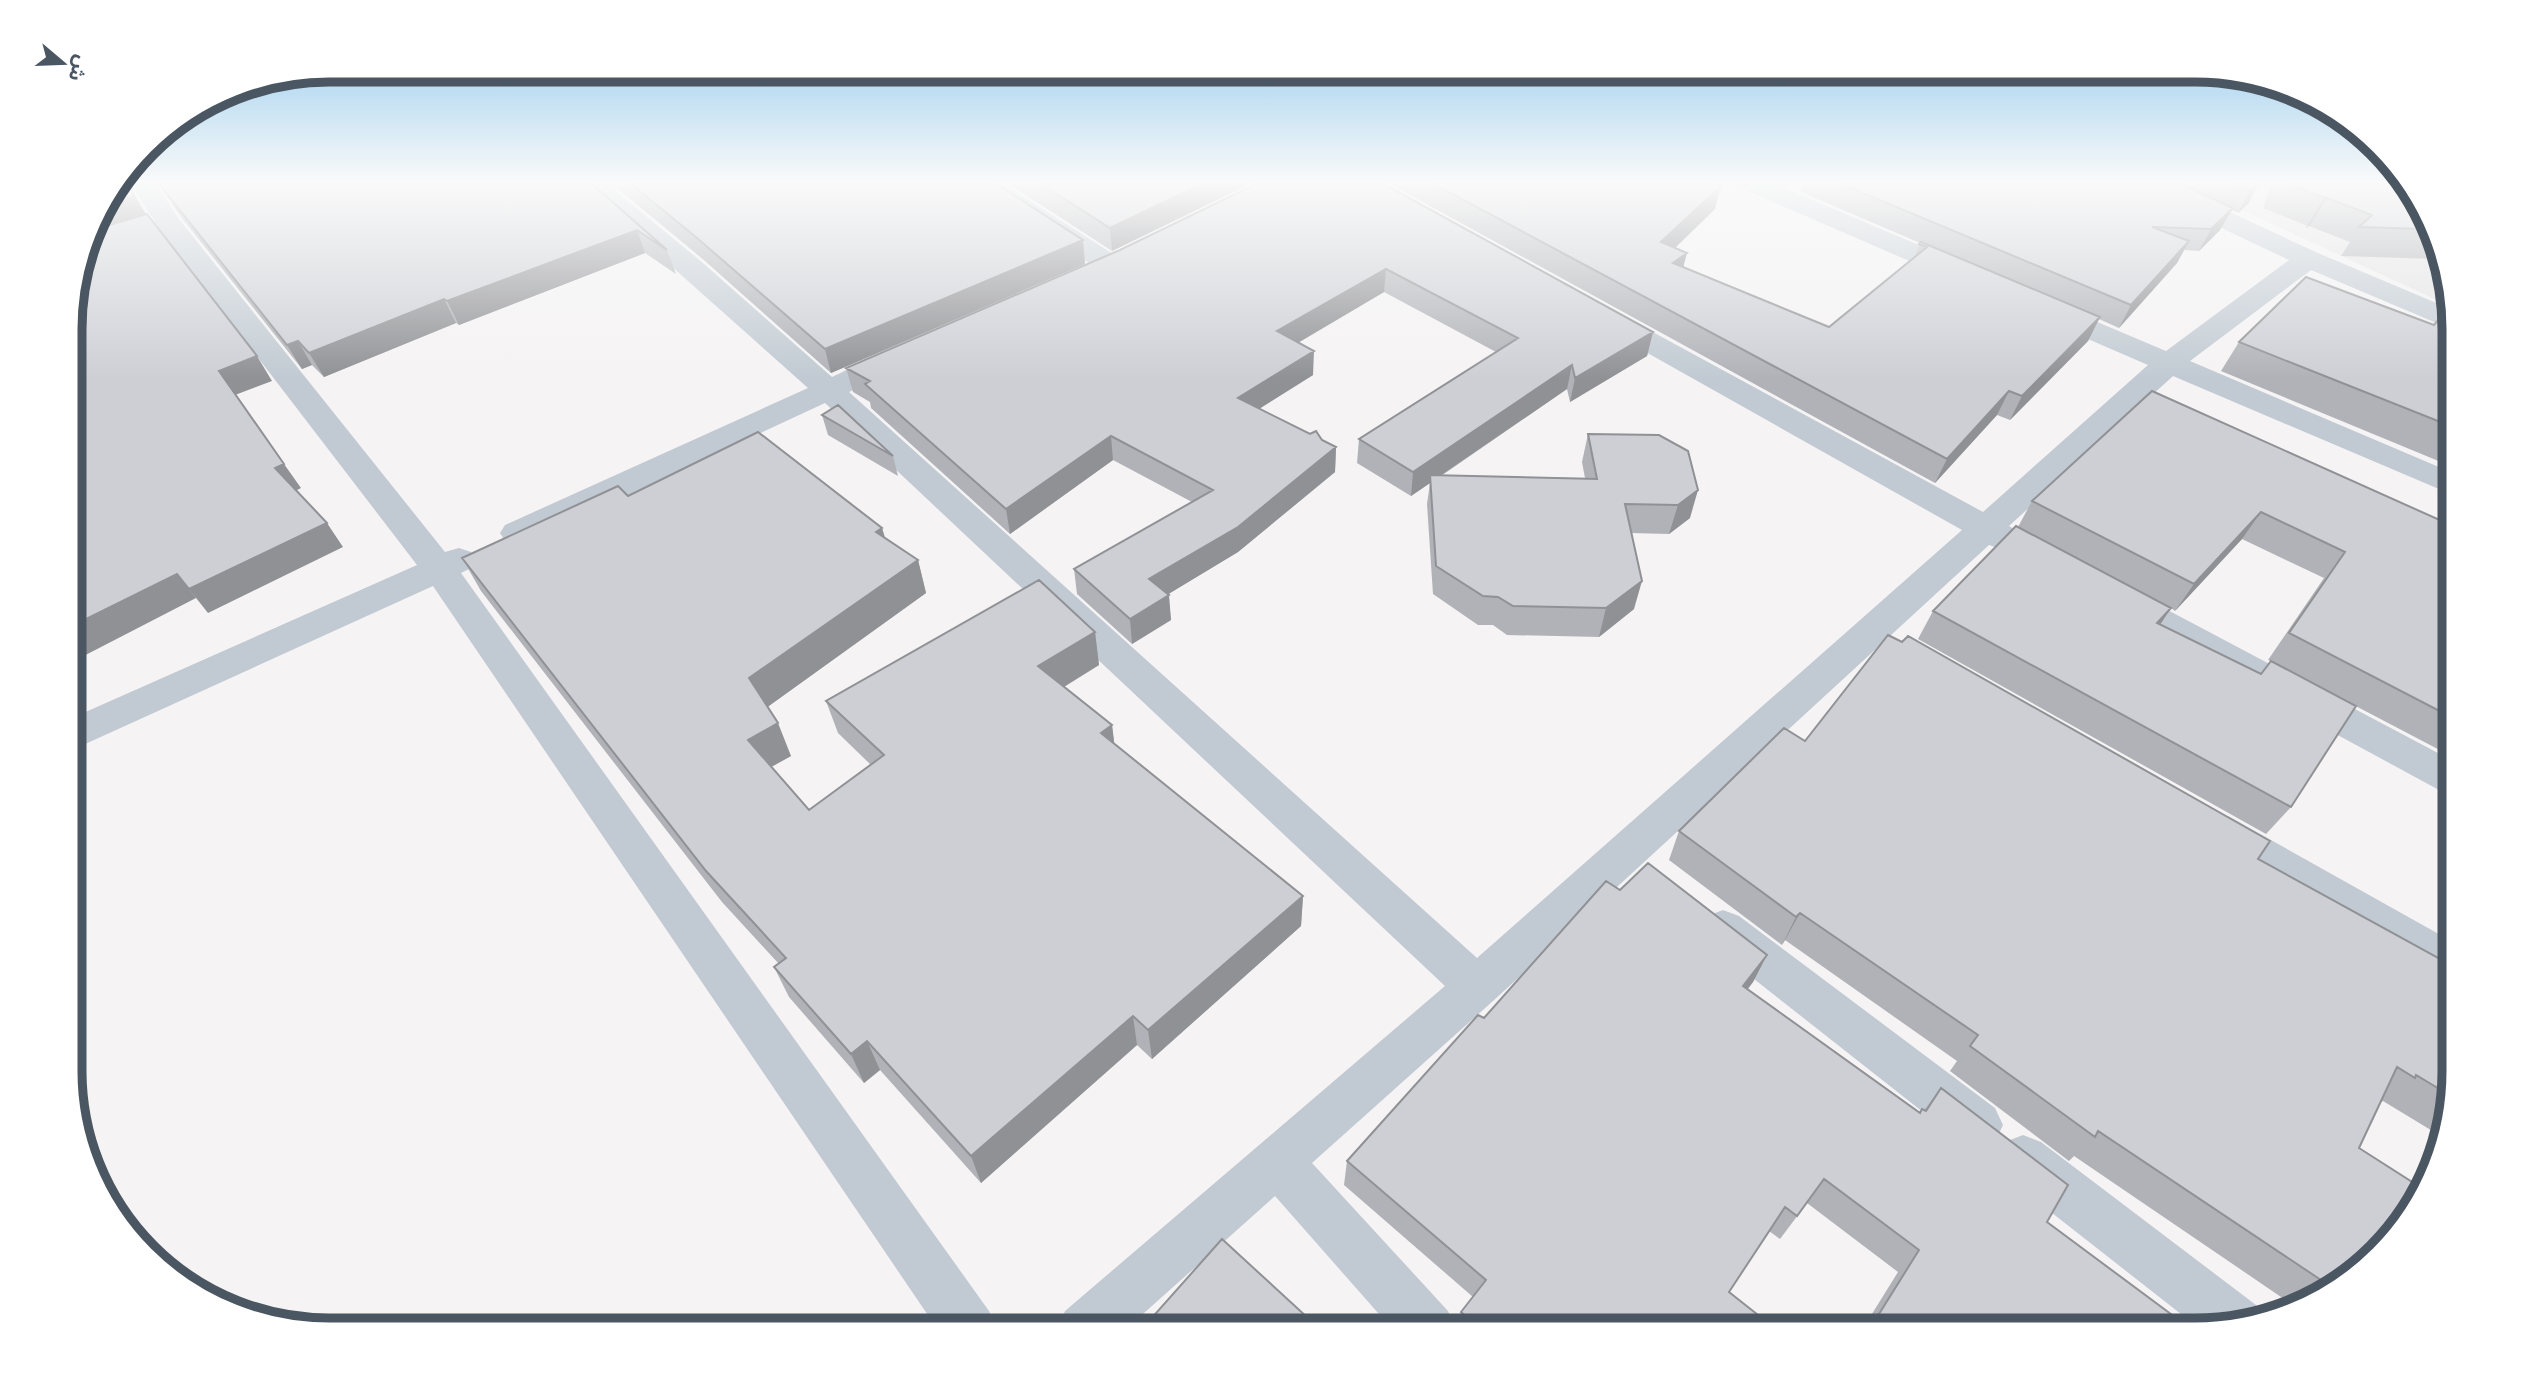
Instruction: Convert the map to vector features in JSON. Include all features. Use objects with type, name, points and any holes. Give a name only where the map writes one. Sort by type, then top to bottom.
[{"type":"street","points":[[174,248],[439,569],[962,1318]]},
{"type":"street","points":[[668,248],[827,389],[1477,987]]},
{"type":"street","points":[[1074,281],[1123,259],[1103,248]]},
{"type":"street","points":[[1902,248],[1989,286]]},
{"type":"street","points":[[2285,248],[2441,316]]},
{"type":"street","points":[[1098,1318],[1477,987],[1657,878],[1870,632],[2168,364],[2308,259]]},
{"type":"street","points":[[2028,303],[2442,480]]},
{"type":"street","points":[[1582,305],[2034,555]]},
{"type":"street","points":[[82,729],[926,346]]},
{"type":"street","points":[[2083,581],[2442,773]]},
{"type":"street","points":[[1870,632],[1905,652]]},
{"type":"street","points":[[2179,808],[2442,958]]},
{"type":"street","points":[[1657,878],[2227,1316]]},
{"type":"street","points":[[1277,1161],[1418,1317]]},
{"type":"shaded area","points":[[2325,248],[2428,248],[2440,302]]},
{"type":"building","points":[[96,248],[174,248],[257,356],[219,371],[284,464],[275,468],[327,523],[189,589],[177,574],[83,621],[83,313],[87,281]]},
{"type":"building","points":[[210,248],[588,248],[447,301],[444,299],[309,353],[298,341],[287,345]]},
{"type":"building","points":[[709,248],[1063,248],[825,349]]},
{"type":"building","points":[[1501,248],[1653,332],[1575,378],[1572,365],[1413,472],[1359,439],[1518,338],[1386,269],[1277,331],[1314,351],[1238,398],[1310,434],[1316,431],[1322,440],[1336,447],[1238,527],[1149,579],[1169,595],[1130,619],[1074,569],[1213,490],[1111,436],[1006,509],[865,384],[870,381],[846,368],[1120,250]]},
{"type":"building","points":[[1554,248],[1676,248],[1687,253],[1673,263],[1829,327],[1925,248],[1936,248],[2100,317],[2022,396],[2009,391],[1947,459]]},
{"type":"building","points":[[1995,248],[2182,248],[2131,305]]},
{"type":"building","points":[[2306,277],[2434,325],[2441,317],[2442,423],[2239,342]]},
{"type":"building","points":[[2152,391],[2442,521],[2442,712],[2289,633],[2345,552],[2261,512],[2194,584],[2032,501]]},
{"type":"building","points":[[838,405],[893,456],[822,415]]},
{"type":"building","points":[[758,432],[882,528],[876,532],[918,560],[749,678],[778,723],[748,740],[809,810],[884,755],[826,701],[1039,580],[1095,632],[1038,666],[1112,725],[1101,733],[1303,896],[1148,1030],[1133,1016],[971,1156],[867,1041],[851,1054],[774,967],[786,958],[706,871],[462,558],[618,486],[628,496]]},
{"type":"building","points":[[1588,434],[1659,435],[1688,451],[1698,490],[1678,505],[1625,504],[1642,581],[1606,608],[1513,606],[1498,597],[1483,596],[1436,566],[1430,475],[1597,479]]},
{"type":"building","points":[[2016,526],[2171,608],[2157,623],[2261,674],[2271,661],[2356,706],[2291,807],[1933,611]]},
{"type":"building","points":[[1888,635],[1902,642],[1908,636],[2270,841],[2258,859],[2442,960],[2441,1090],[2397,1067],[2359,1148],[2414,1183],[2391,1221],[2358,1256],[2323,1282],[2098,1131],[2095,1137],[1970,1046],[1978,1035],[1800,913],[1796,917],[1679,831],[1784,728],[1805,741]]},
{"type":"building","points":[[1648,863],[1767,955],[1743,986],[1920,1113],[1922,1109],[1926,1111],[1941,1088],[2068,1185],[2047,1222],[2175,1317],[1877,1317],[1919,1250],[1824,1179],[1797,1216],[1785,1207],[1729,1292],[1761,1317],[1467,1317],[1461,1312],[1486,1280],[1347,1161],[1478,1015],[1484,1018],[1606,881],[1620,890]]},
{"type":"building","points":[[1222,1239],[1307,1317],[1152,1318]]}]
